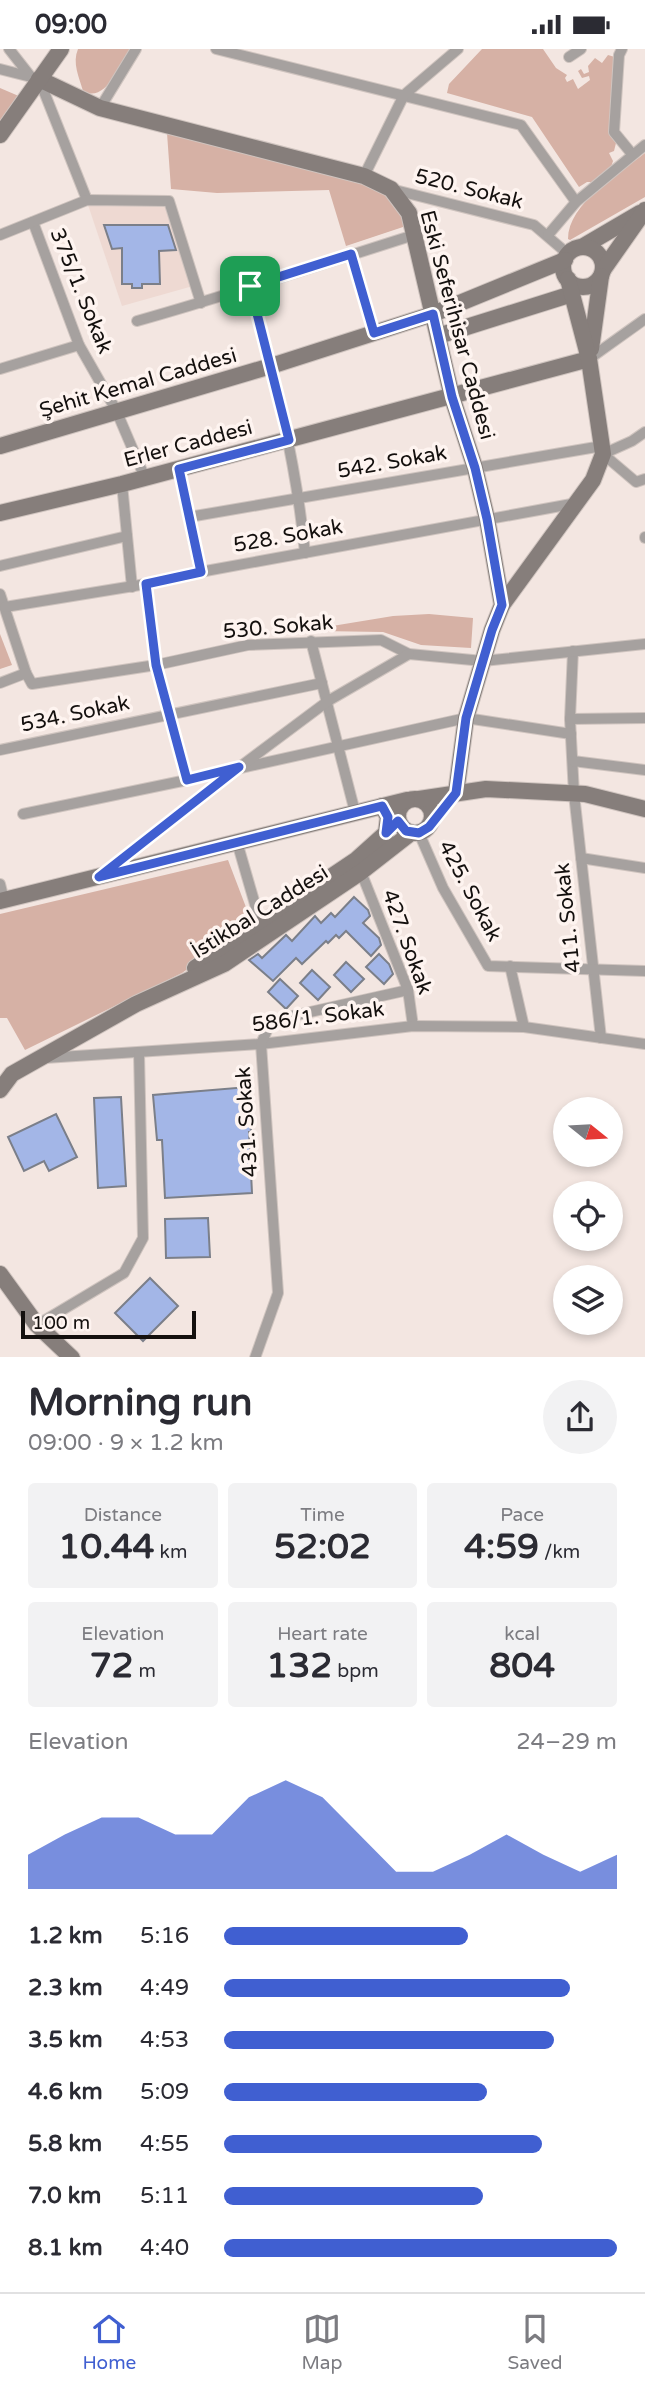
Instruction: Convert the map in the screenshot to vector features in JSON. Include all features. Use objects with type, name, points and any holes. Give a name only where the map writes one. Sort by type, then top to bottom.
[{"type":"main road","points":[[0,135],[35,78],[61,49]]},
{"type":"main road","name":"Eski Seferihisar Caddesi","points":[[35,78],[100,108],[365,176],[391,189],[409,213],[452,397],[475,468],[502,605],[466,718],[456,793]]},
{"type":"main road","name":"Şehit Kemal Caddesi","points":[[0,446],[271,366],[433,314],[572,254],[645,209],[643,220]]},
{"type":"main road","points":[[438,336],[570,286],[586,287],[598,281],[643,220]]},
{"type":"main road","points":[[502,605],[593,480],[603,450],[589,359],[570,286],[564,273],[572,254],[597,252],[601,257],[602,273],[589,359]]},
{"type":"main road","name":"Erler Caddesi","points":[[0,513],[145,478],[589,359]]},
{"type":"main road","points":[[1,895],[99,877],[355,812],[456,793],[486,789],[585,794],[645,809]]},
{"type":"main road","name":"İstikbal Caddesi","points":[[0,1090],[6,1074],[136,1004],[224,964],[420,829],[456,793]]},
{"type":"main road","points":[[136,1004],[220,953],[356,860],[392,827],[399,808],[413,800],[424,801],[431,810],[420,829],[392,827]]},
{"type":"main road","points":[[382,806],[392,827]]},
{"type":"main road","points":[[0,1274],[37,1325],[72,1357]]},
{"type":"street","points":[[9,49],[35,78],[87,200]]},
{"type":"street","points":[[100,108],[135,49]]},
{"type":"street","points":[[216,49],[521,125],[576,202]]},
{"type":"street","points":[[365,176],[404,95],[445,54],[458,49]]},
{"type":"street","points":[[569,57],[581,49]]},
{"type":"street","points":[[622,49],[619,55],[614,132],[632,155]]},
{"type":"street","points":[[0,69],[35,78]]},
{"type":"street","points":[[548,235],[576,202],[645,145]]},
{"type":"street","name":"520. Sokak","points":[[391,189],[534,225],[572,254]]},
{"type":"street","points":[[1,231],[33,222],[87,200],[169,201],[201,303]]},
{"type":"street","name":"375/1. Sokak","points":[[33,222],[79,345],[116,410],[145,478]]},
{"type":"street","points":[[137,321],[414,235]]},
{"type":"street","points":[[351,254],[374,333]]},
{"type":"street","points":[[250,286],[289,440],[300,498],[305,553]]},
{"type":"street","points":[[589,359],[645,319]]},
{"type":"street","points":[[0,369],[79,345]]},
{"type":"street","name":"542. Sokak","points":[[189,517],[475,468],[603,450],[632,441],[645,432]]},
{"type":"street","points":[[603,450],[636,482],[645,479]]},
{"type":"street","points":[[179,469],[201,572]]},
{"type":"street","points":[[122,484],[132,587]]},
{"type":"street","name":"528. Sokak","points":[[5,607],[132,587],[577,503]]},
{"type":"street","points":[[0,566],[127,536]]},
{"type":"street","points":[[146,584],[156,665],[187,780]]},
{"type":"street","points":[[0,594],[26,673],[0,683]]},
{"type":"street","name":"530. Sokak","points":[[26,673],[32,684],[156,665],[248,645],[311,641],[381,640],[409,654],[483,661],[645,644]]},
{"type":"street","points":[[311,641],[355,812]]},
{"type":"street","name":"411. Sokak","points":[[573,651],[570,719],[574,794],[601,1038]]},
{"type":"street","points":[[99,877],[328,701],[409,654]]},
{"type":"street","name":"534. Sokak","points":[[0,750],[323,683]]},
{"type":"street","points":[[23,814],[466,718],[571,734]]},
{"type":"street","points":[[570,719],[645,718]]},
{"type":"street","points":[[573,761],[645,770]]},
{"type":"street","name":"425. Sokak","points":[[420,829],[443,888],[488,966],[510,966]]},
{"type":"street","points":[[237,842],[261,925]]},
{"type":"street","points":[[581,858],[645,868]]},
{"type":"street","name":"427. Sokak","points":[[361,872],[408,990],[412,1025]]},
{"type":"street","points":[[524,1027],[510,966],[645,971]]},
{"type":"street","name":"431. Sokak","points":[[255,1357],[278,1293],[261,1045],[268,1028],[279,1019],[408,990]]},
{"type":"street","name":"586/1. Sokak","points":[[40,1058],[261,1045],[412,1025],[524,1027],[645,1044]]},
{"type":"street","points":[[37,1325],[124,1273],[143,1238],[139,1053]]},
{"type":"shaded area","points":[[78,49],[131,49],[112,81],[91,94],[83,91],[78,75]]},
{"type":"shaded area","points":[[482,49],[543,49],[556,68],[567,75],[567,82],[573,79],[578,89],[590,80],[589,76],[582,78],[578,71],[581,69],[584,74],[589,72],[588,66],[595,58],[602,63],[608,55],[618,58],[616,143],[614,151],[609,153],[613,161],[611,167],[593,182],[579,187],[532,117],[447,93],[449,84]]},
{"type":"shaded area","points":[[0,88],[21,97],[0,127]]},
{"type":"shaded area","points":[[167,133],[369,186],[389,194],[409,225],[346,246],[329,190],[217,193],[171,189]]},
{"type":"shaded area","points":[[645,153],[645,197],[568,239],[570,226],[586,202],[609,180]]},
{"type":"shaded area","points":[[88,205],[168,205],[193,286],[122,306]]},
{"type":"shaded area","points":[[429,614],[473,618],[471,648],[421,645],[383,632],[320,631],[320,628],[393,616]]},
{"type":"shaded area","points":[[0,634],[12,665],[0,669]]},
{"type":"shaded area","points":[[228,860],[252,923],[182,973],[25,1050],[7,1018],[0,1018],[0,914]]},
{"type":"building","points":[[104,225],[168,225],[176,250],[159,251],[160,284],[142,284],[142,288],[132,288],[132,284],[122,284],[122,248],[112,249]]},
{"type":"building","points":[[354,897],[368,910],[370,916],[363,923],[379,938],[381,945],[371,956],[346,931],[339,938],[336,935],[328,943],[326,941],[302,964],[296,958],[273,981],[249,960],[258,954],[262,958],[286,935],[292,941],[315,916],[321,923],[331,913],[335,917]]},
{"type":"building","points":[[379,954],[389,964],[393,974],[384,984],[366,967]]},
{"type":"building","points":[[346,962],[364,979],[351,992],[334,975]]},
{"type":"building","points":[[312,970],[330,987],[318,1000],[300,983]]},
{"type":"building","points":[[280,979],[298,996],[286,1009],[268,992]]},
{"type":"building","points":[[248,1087],[252,1193],[165,1198],[162,1140],[157,1140],[153,1095]]},
{"type":"building","points":[[121,1097],[126,1186],[98,1188],[94,1098]]},
{"type":"building","points":[[56,1114],[77,1157],[49,1171],[44,1161],[24,1171],[8,1137]]},
{"type":"building","points":[[208,1218],[210,1257],[166,1258],[165,1219]]},
{"type":"building","points":[[150,1278],[178,1306],[143,1341],[115,1313]]},
{"type":"route","points":[[351,254],[374,333],[433,314],[452,397],[475,468],[502,605],[466,718],[456,793],[429,827],[415,834],[402,828],[398,821],[386,833],[388,817],[382,806],[99,877],[239,767],[187,780],[156,665],[146,584],[201,572],[179,469],[289,440],[250,286],[351,254]]}]
